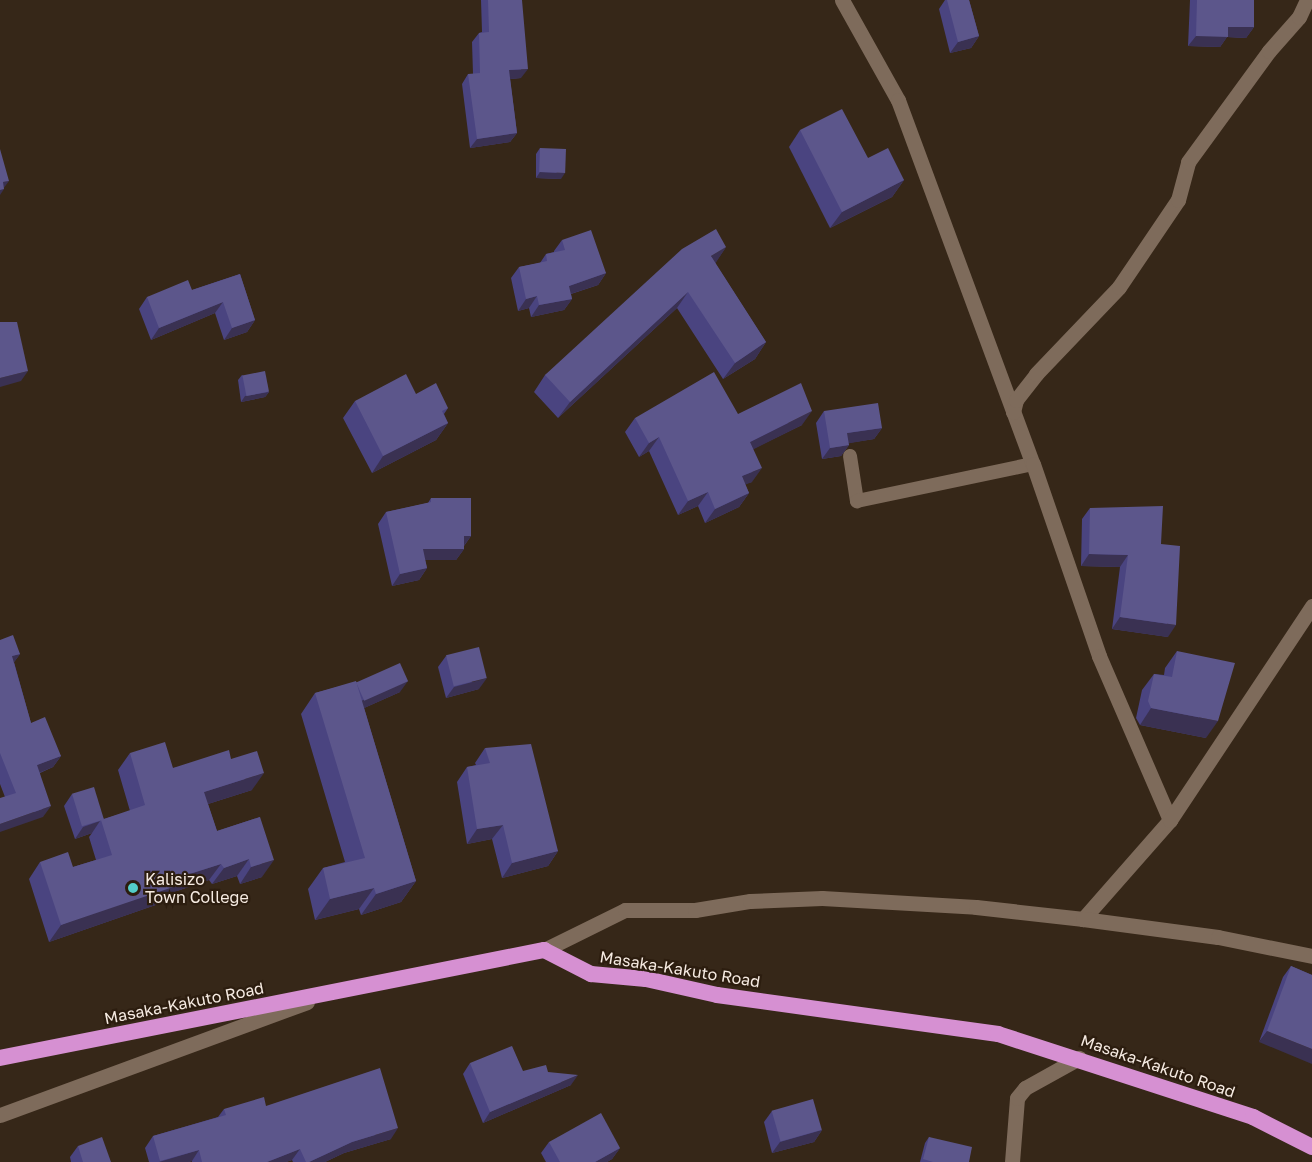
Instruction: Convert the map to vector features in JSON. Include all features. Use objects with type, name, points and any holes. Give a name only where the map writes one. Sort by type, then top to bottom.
[{"type":"highway","name":"Masaka-Kakuto Road","points":[[0,1058],[234,1009],[323,996],[544,950],[591,974],[646,979],[717,995],[998,1034],[1080,1058],[1253,1118],[1312,1147]]},
{"type":"street","points":[[842,0],[898,100],[1033,464],[1099,656],[1170,820]]},
{"type":"street","points":[[1013,412],[1016,400],[1036,374],[1119,287],[1178,200],[1188,162],[1269,51],[1299,17],[1307,0]]},
{"type":"street","points":[[1083,919],[1170,820],[1311,608]]},
{"type":"street","points":[[544,950],[625,910],[695,910],[750,901],[834,898],[976,907],[1083,919],[1218,936],[1312,956]]},
{"type":"street","points":[[0,1114],[323,996]]},
{"type":"street","points":[[1012,1162],[1017,1098],[1025,1088],[1080,1058]]},
{"type":"lane","points":[[850,456],[856,501],[1033,464]]},
{"type":"building","points":[[488,0],[522,0],[528,69],[509,70],[517,133],[477,139],[468,74],[480,73],[479,33],[489,32]]},
{"type":"building","points":[[947,0],[969,0],[979,36],[958,42]]},
{"type":"building","points":[[1197,0],[1254,0],[1254,27],[1228,27],[1228,37],[1196,36]]},
{"type":"building","points":[[842,109],[868,158],[888,148],[904,180],[842,212],[800,130]]},
{"type":"building","points":[[540,148],[566,149],[565,173],[539,172]]},
{"type":"building","points":[[0,149],[9,181],[3,182],[4,189],[0,190]]},
{"type":"building","points":[[716,229],[726,247],[711,256],[766,342],[735,363],[688,292],[570,402],[545,375],[682,249]]},
{"type":"building","points":[[591,230],[606,273],[569,286],[572,299],[539,305],[537,296],[526,299],[519,267],[547,261],[546,254],[565,250],[562,240]]},
{"type":"building","points":[[240,274],[255,320],[232,328],[223,302],[159,328],[147,297],[188,280],[192,290]]},
{"type":"building","points":[[0,322],[17,322],[28,371],[0,378]]},
{"type":"building","points":[[265,371],[269,392],[246,396],[242,375]]},
{"type":"building","points":[[714,372],[738,414],[801,383],[812,411],[750,442],[762,468],[742,476],[749,493],[715,509],[708,492],[688,501],[659,437],[649,443],[635,418]]},
{"type":"building","points":[[406,374],[416,394],[436,383],[448,408],[442,411],[448,423],[383,456],[355,401]]},
{"type":"building","points":[[878,403],[882,428],[847,433],[849,445],[830,448],[824,411]]},
{"type":"building","points":[[431,498],[471,498],[471,536],[464,536],[464,549],[423,549],[427,568],[400,574],[386,512],[431,502]]},
{"type":"building","points":[[1163,506],[1161,544],[1180,546],[1176,625],[1120,617],[1128,555],[1089,554],[1090,508]]},
{"type":"building","points":[[13,635],[20,654],[12,656],[31,723],[45,717],[61,756],[37,765],[51,806],[0,824],[0,798],[16,793],[0,753],[0,640]]},
{"type":"building","points":[[479,647],[487,678],[454,686],[446,655]]},
{"type":"building","points":[[1177,651],[1235,663],[1218,721],[1151,708],[1148,701],[1154,674],[1172,677]]},
{"type":"building","points":[[400,663],[408,681],[364,701],[356,683]]},
{"type":"building","points":[[356,681],[416,881],[376,894],[374,888],[330,899],[323,868],[365,858],[315,693]]},
{"type":"building","points":[[165,742],[173,768],[229,750],[231,759],[257,751],[264,773],[204,792],[217,831],[260,817],[274,860],[251,867],[249,859],[224,868],[221,864],[177,878],[179,885],[61,925],[40,862],[68,852],[73,867],[112,855],[101,820],[145,805],[130,753]]},
{"type":"building","points":[[531,744],[558,851],[512,863],[503,825],[477,829],[467,767],[490,763],[485,748]]},
{"type":"building","points":[[94,787],[104,820],[82,826],[72,794]]},
{"type":"building","points":[[1291,966],[1312,975],[1312,1049],[1267,1031]]},
{"type":"building","points":[[512,1046],[523,1071],[546,1065],[548,1072],[578,1075],[490,1112],[470,1063]]},
{"type":"building","points":[[380,1068],[398,1128],[352,1142],[309,1162],[306,1162],[300,1149],[267,1162],[202,1162],[199,1150],[160,1161],[153,1136],[226,1115],[224,1109],[264,1097],[266,1106]]},
{"type":"building","points":[[813,1099],[822,1130],[780,1142],[772,1111]]},
{"type":"building","points":[[601,1113],[620,1148],[595,1162],[560,1162],[549,1142]]},
{"type":"building","points":[[102,1137],[111,1162],[83,1162],[78,1146]]},
{"type":"building","points":[[929,1137],[972,1147],[969,1162],[933,1162],[923,1159]]},
{"type":"place","name":"Kalisizo Town College","points":[[133,888]]}]
